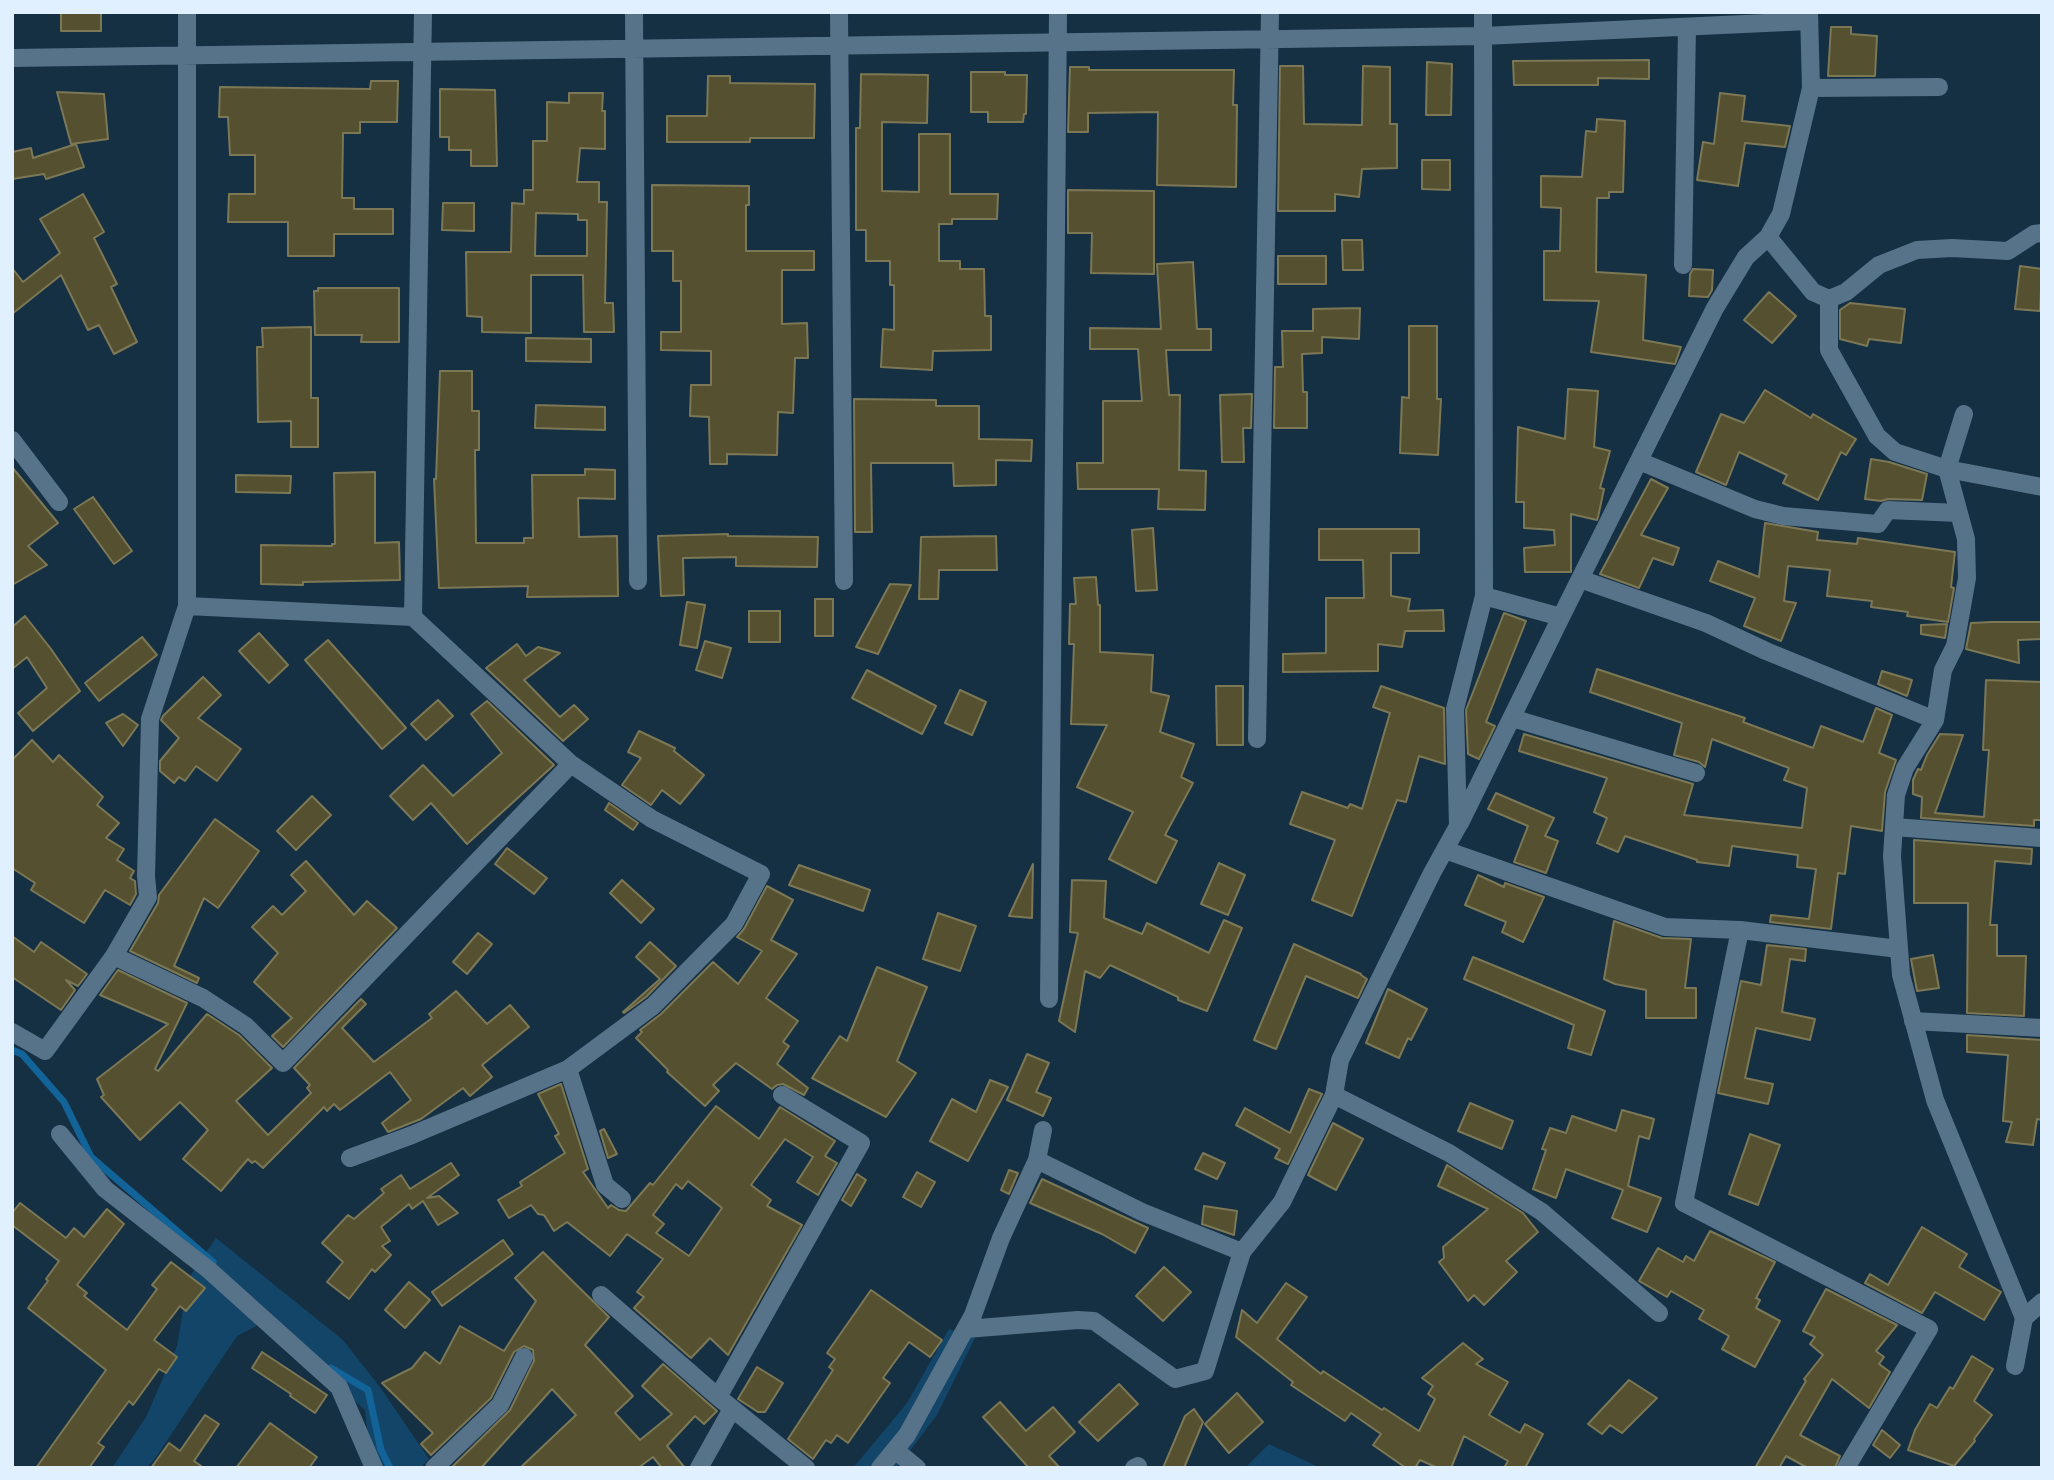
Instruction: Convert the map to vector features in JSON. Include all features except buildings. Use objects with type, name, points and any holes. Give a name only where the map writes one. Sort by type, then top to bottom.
[{"type":"street","points":[[12,1031],[45,1051],[114,956],[148,897],[146,876],[150,719],[187,606],[187,12]]},
{"type":"street","points":[[413,617],[423,12]]},
{"type":"street","points":[[634,12],[638,582]]},
{"type":"street","points":[[839,12],[844,581]]},
{"type":"street","points":[[1049,999],[1058,12]]},
{"type":"street","points":[[1256,739],[1270,12]]},
{"type":"street","points":[[1458,826],[1455,709],[1484,596],[1483,12]]},
{"type":"street","points":[[12,58],[1483,36],[1687,27],[1809,17],[1811,88],[1781,214],[1768,237],[1746,257],[1715,308],[1340,1060],[1334,1095],[1282,1202],[1242,1252],[1205,1371],[1175,1379],[1094,1321],[966,1329]]},
{"type":"street","points":[[1683,265],[1687,27]]},
{"type":"street","points":[[1811,88],[1939,87]]},
{"type":"street","points":[[1768,237],[1813,292],[1829,299],[1846,292],[1879,265],[1917,250],[1952,248],[2008,251],[2034,234],[2042,233]]},
{"type":"street","points":[[1829,299],[1829,350],[1877,436],[1895,452],[1947,469],[2042,487]]},
{"type":"street","points":[[1964,414],[1947,469],[1966,539],[1967,578],[1955,646],[1944,670],[1934,720],[1905,768],[1896,796],[1892,856],[1901,975],[1935,1100],[2024,1318],[2015,1366]]},
{"type":"street","points":[[12,440],[60,502]]},
{"type":"street","points":[[1639,461],[1755,509],[1783,516],[1878,524],[1888,510],[1959,513]]},
{"type":"street","points":[[1580,579],[1706,623],[1766,651],[1934,720]]},
{"type":"street","points":[[1484,596],[1561,617]]},
{"type":"street","points":[[187,606],[413,617],[571,764],[652,819],[761,874],[734,924],[653,1006],[568,1069],[412,1135],[350,1158]]},
{"type":"street","points":[[1512,718],[1696,773]]},
{"type":"street","points":[[114,956],[203,998],[246,1026],[283,1063],[571,764]]},
{"type":"street","points":[[1894,827],[2041,838]]},
{"type":"street","points":[[1445,850],[1665,928],[1740,930],[1899,949]]},
{"type":"street","points":[[1740,930],[1684,1203],[1928,1329],[1846,1468]]},
{"type":"street","points":[[1913,1021],[2042,1028]]},
{"type":"street","points":[[568,1069],[605,1185],[622,1199]]},
{"type":"street","points":[[718,1396],[861,1143],[782,1095]]},
{"type":"street","points":[[1334,1095],[1449,1153],[1542,1212],[1659,1313]]},
{"type":"street","points":[[880,1468],[907,1435],[973,1315],[1001,1238],[1037,1160],[1043,1130]]},
{"type":"street","points":[[60,1134],[105,1189],[209,1270],[339,1387],[374,1468]]},
{"type":"street","points":[[1037,1160],[1142,1212],[1242,1252]]},
{"type":"street","points":[[601,1295],[732,1409],[806,1468]]},
{"type":"street","points":[[2024,1318],[2042,1303]]},
{"type":"street","points":[[434,1468],[500,1405],[524,1357]]},
{"type":"street","points":[[699,1468],[732,1409]]},
{"type":"street","points":[[895,1450],[917,1468]]},
{"type":"shaded area","points":[[216,1238],[343,1340],[380,1387],[429,1459],[420,1468],[371,1468],[365,1410],[264,1322],[237,1336],[146,1468],[112,1468],[146,1417],[177,1346],[188,1279]]},
{"type":"shaded area","points":[[949,1329],[975,1338],[937,1415],[897,1468],[853,1468],[907,1403]]},
{"type":"shaded area","points":[[1269,1444],[1321,1468],[1245,1468]]},
{"type":"waterway","points":[[12,1050],[22,1054],[64,1102],[91,1157],[213,1262]]},
{"type":"waterway","points":[[331,1368],[368,1390],[381,1450],[390,1468]]}]
